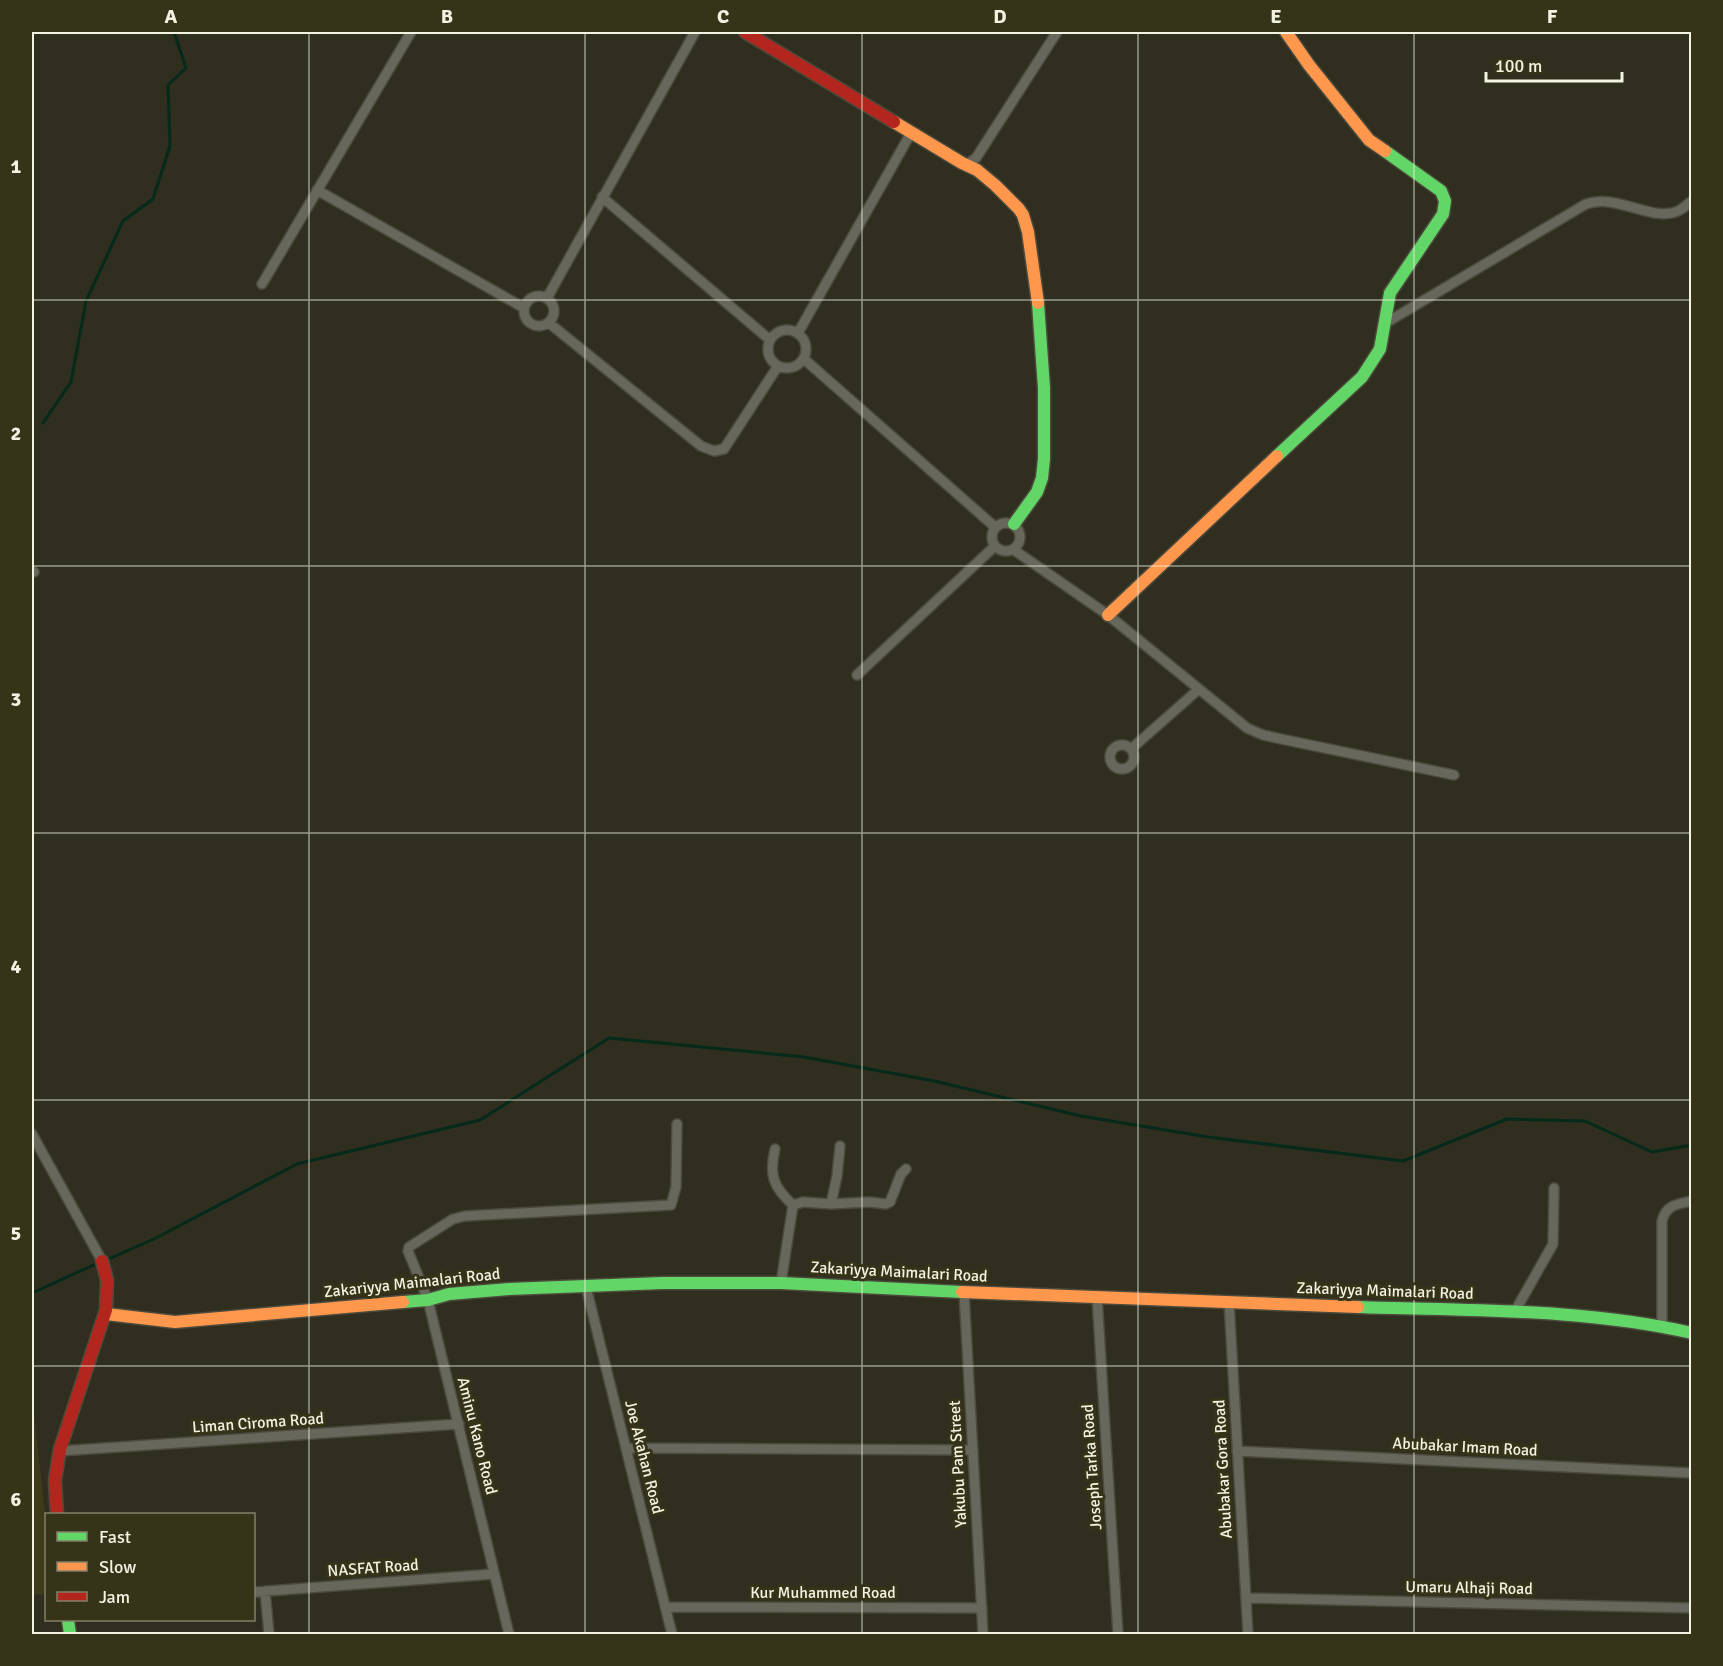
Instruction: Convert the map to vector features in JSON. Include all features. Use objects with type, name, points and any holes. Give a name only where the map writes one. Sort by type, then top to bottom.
[{"type":"street","points":[[262,284],[411,32]]},
{"type":"street","points":[[547,298],[694,32]]},
{"type":"street","points":[[745,32],[911,133],[962,163],[969,164],[998,188],[1024,216],[1034,259],[1046,437],[1043,477],[1031,505],[1014,524]]},
{"type":"street","points":[[969,164],[976,158],[1057,32]]},
{"type":"street","points":[[1108,615],[1362,377],[1380,349],[1390,293],[1443,214],[1445,201],[1438,187],[1369,140],[1309,65],[1286,32]]},
{"type":"street","points":[[798,333],[911,133]]},
{"type":"street","points":[[317,190],[524,308]]},
{"type":"street","points":[[602,197],[770,340]]},
{"type":"street","points":[[1383,324],[1596,200],[1607,200],[1659,214],[1679,211],[1692,201]]},
{"type":"street","points":[[538,297],[547,298],[553,305],[554,315],[549,323],[541,326],[532,324],[525,317],[524,308],[529,300],[538,297]]},
{"type":"street","points":[[549,323],[702,446],[714,451],[724,449],[778,366]]},
{"type":"street","points":[[782,330],[798,333],[806,345],[804,358],[797,366],[788,368],[778,366],[769,355],[770,340],[782,330]]},
{"type":"street","points":[[804,358],[995,527]]},
{"type":"street","points":[[1007,522],[1014,524],[1018,528],[1021,540],[1014,550],[1007,552],[1000,550],[992,540],[995,527],[1007,522]]},
{"type":"street","points":[[857,675],[995,546]]},
{"type":"street","points":[[1014,550],[1108,615],[1247,728],[1263,735],[1454,775]]},
{"type":"street","points":[[1131,749],[1199,689]]},
{"type":"street","name":"Aminu Kano Road","points":[[509,1635],[428,1300],[408,1251],[409,1247],[453,1219],[472,1215],[671,1205],[676,1187],[677,1124]]},
{"type":"street","points":[[32,1134],[103,1265],[106,1314],[81,1382],[55,1471],[57,1513]]},
{"type":"street","points":[[831,1204],[840,1146]]},
{"type":"street","points":[[775,1149],[771,1172],[775,1185],[793,1205]]},
{"type":"street","points":[[793,1205],[803,1202],[886,1204],[891,1202],[901,1174],[906,1169]]},
{"type":"street","points":[[1514,1313],[1553,1244],[1554,1188]]},
{"type":"street","points":[[1662,1326],[1662,1221],[1664,1213],[1669,1208],[1692,1201]]},
{"type":"street","points":[[781,1283],[793,1205]]},
{"type":"street","name":"Zakariyya Maimalari Road","points":[[106,1314],[175,1322],[428,1300],[449,1294],[509,1289],[662,1283],[781,1283],[1587,1315],[1662,1326],[1692,1334]]},
{"type":"street","name":"Joe Akahan Road","points":[[586,1287],[672,1635]]},
{"type":"street","name":"Yakubu Pam Street","points":[[963,1292],[983,1635]]},
{"type":"street","name":"Joseph Tarka Road","points":[[1097,1297],[1118,1635]]},
{"type":"street","name":"Abubakar Gora Road","points":[[1229,1302],[1248,1635]]},
{"type":"street","name":"Liman Ciroma Road","points":[[60,1451],[459,1424]]},
{"type":"street","points":[[626,1448],[973,1450]]},
{"type":"street","name":"Abubakar Imam Road","points":[[1238,1451],[1692,1473]]},
{"type":"street","name":"NASFAT Road","points":[[255,1592],[494,1574]]},
{"type":"street","points":[[266,1591],[269,1635]]},
{"type":"street","name":"Umaru Alhaji Road","points":[[1246,1598],[1692,1608]]},
{"type":"street","name":"Kur Muhammed Road","points":[[665,1607],[982,1608]]},
{"type":"shaded area","points":[[32,1395],[45,1514],[45,1594],[32,1595]]},
{"type":"waterway","points":[[43,423],[71,382],[86,301],[123,221],[153,199],[170,146],[168,85],[186,68],[174,32]]},
{"type":"waterway","points":[[104,1261],[156,1238],[297,1164],[480,1120],[609,1038],[804,1057],[934,1081],[1081,1116],[1208,1137],[1403,1161],[1507,1119],[1585,1121],[1652,1152],[1692,1145]]},
{"type":"waterway","points":[[32,1293],[98,1263]]},
{"type":"traffic: fast","points":[[1277,456],[1362,377],[1380,349],[1390,293],[1443,214],[1445,201],[1441,191],[1385,151]]},
{"type":"traffic: fast","points":[[1014,524],[1037,492],[1042,478],[1044,388],[1038,303]]},
{"type":"traffic: fast","points":[[403,1302],[428,1300],[449,1294],[509,1289],[662,1283],[781,1283],[962,1292]]},
{"type":"traffic: fast","points":[[1358,1307],[1568,1315],[1610,1319],[1692,1333]]},
{"type":"traffic: fast","points":[[68,1621],[70,1634]]},
{"type":"traffic: slow","points":[[1286,32],[1309,65],[1369,140],[1385,151]]},
{"type":"traffic: slow","points":[[894,122],[977,170],[1019,209],[1028,232],[1038,303]]},
{"type":"traffic: slow","points":[[1108,615],[1277,456]]},
{"type":"traffic: slow","points":[[962,1292],[1358,1307]]},
{"type":"traffic: slow","points":[[106,1314],[175,1322],[403,1302]]},
{"type":"traffic: jam","points":[[745,32],[894,122]]},
{"type":"traffic: jam","points":[[57,1513],[55,1480],[60,1449],[106,1310],[107,1280],[102,1261]]}]
